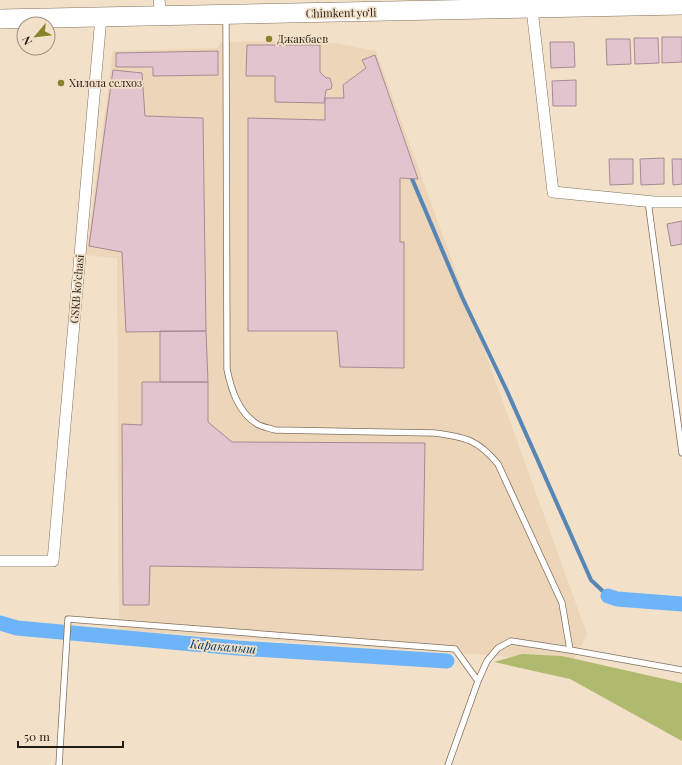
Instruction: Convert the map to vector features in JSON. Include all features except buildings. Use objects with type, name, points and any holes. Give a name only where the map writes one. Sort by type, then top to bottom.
[{"type":"highway","name":"Chimkent yo‘li","points":[[0,19],[101,18],[160,8],[226,15],[475,8],[532,9],[682,5]]},
{"type":"street","points":[[532,9],[553,192],[648,201],[682,202]]},
{"type":"street","name":"GSKB ko'chasi","points":[[0,561],[53,561],[101,18]]},
{"type":"lane","points":[[226,15],[226,342],[227,369],[230,385],[237,402],[246,414],[257,424],[275,430],[434,433],[455,436],[472,441],[487,451],[498,464],[562,603],[570,650]]},
{"type":"lane","points":[[648,201],[682,454]]},
{"type":"lane","points":[[59,765],[68,618],[455,650],[478,681]]},
{"type":"lane","points":[[448,765],[478,681],[487,661],[498,648],[511,641],[682,670]]},
{"type":"shaded area","points":[[318,40],[376,51],[587,634],[573,661],[119,630],[117,258],[86,255],[113,51],[218,48],[221,42]]},
{"type":"green space","points":[[522,654],[562,656],[682,683],[682,741],[570,679],[494,662]]},
{"type":"waterway","points":[[410,174],[462,297],[507,391],[591,580],[608,596]]},
{"type":"waterway","name":"Каракамыш","points":[[608,596],[617,599],[682,604]]},
{"type":"waterway","name":"Каракамыш","points":[[0,623],[17,628],[237,648],[447,661]]},
{"type":"place","name":"Джакбаев","points":[[269,39]]},
{"type":"place","name":"Хилола селхоз","points":[[61,83]]}]
